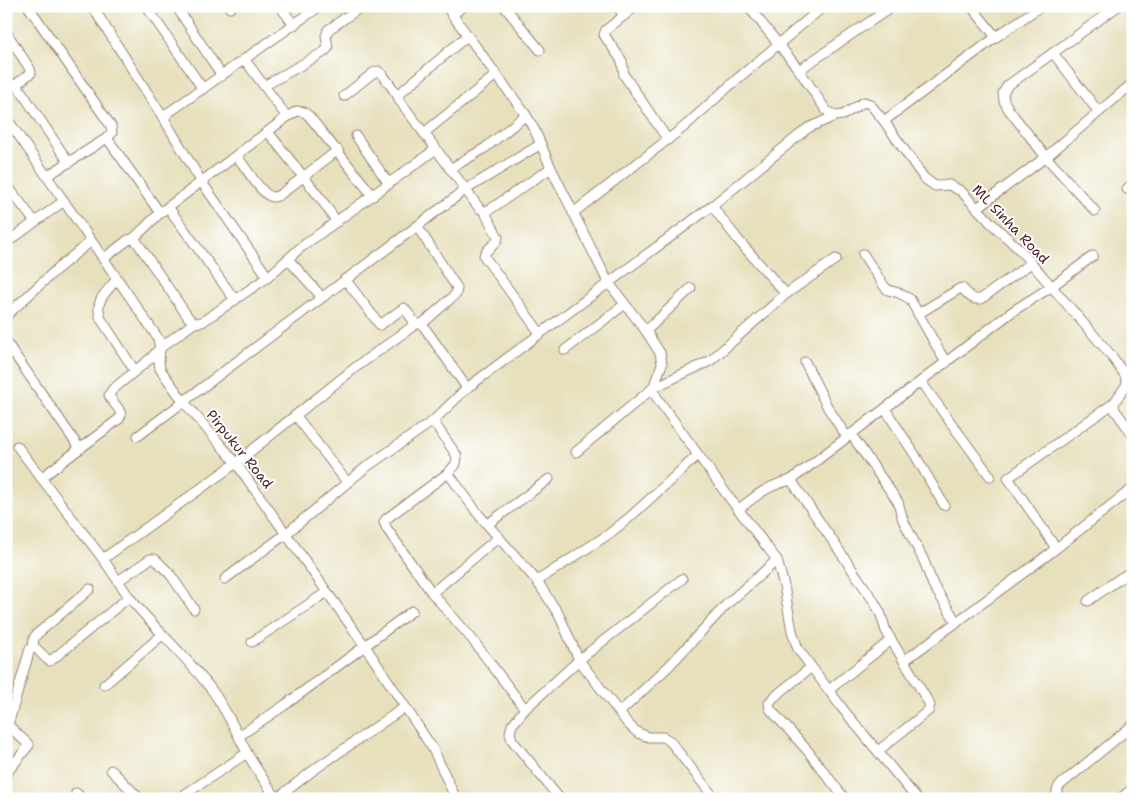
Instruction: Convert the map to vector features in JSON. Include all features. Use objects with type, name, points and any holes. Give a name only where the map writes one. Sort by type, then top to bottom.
[{"type":"street","points":[[28,6],[110,126],[112,133],[47,176]]},
{"type":"street","points":[[92,6],[201,181],[268,277]]},
{"type":"street","points":[[146,6],[203,89]]},
{"type":"street","points":[[176,6],[222,76]]},
{"type":"street","points":[[280,6],[294,25]]},
{"type":"street","points":[[164,119],[168,113],[320,6]]},
{"type":"street","points":[[264,86],[324,52],[328,48],[326,36],[328,30],[362,6]]},
{"type":"street","points":[[446,6],[526,115],[608,282],[646,331],[660,353],[662,359],[660,370],[653,388],[657,398],[777,560],[798,649],[810,668],[917,799]]},
{"type":"street","points":[[452,15],[464,6]]},
{"type":"street","points":[[504,6],[540,50]]},
{"type":"street","points":[[617,6],[624,16]]},
{"type":"street","points":[[636,6],[606,30],[605,38],[622,61],[624,75],[668,140]]},
{"type":"street","points":[[748,6],[799,70],[826,110],[836,116]]},
{"type":"street","points":[[799,70],[893,6]]},
{"type":"street","points":[[971,6],[996,37]]},
{"type":"street","points":[[884,121],[996,37],[1041,6]]},
{"type":"street","points":[[1094,211],[1046,157],[1009,110],[1004,101],[1003,93],[1008,86],[1118,6]]},
{"type":"street","points":[[573,213],[668,140],[818,11]]},
{"type":"street","points":[[6,32],[31,73],[11,86]]},
{"type":"street","points":[[398,96],[467,36]]},
{"type":"street","points":[[1053,53],[1098,111]]},
{"type":"street","points":[[245,60],[287,117]]},
{"type":"street","points":[[344,96],[373,73],[378,71],[383,74],[399,100],[465,190],[479,208],[484,211],[498,237],[496,243],[487,250],[484,256],[540,333]]},
{"type":"street","points":[[424,133],[496,74]]},
{"type":"street","points":[[976,208],[1046,157],[1133,83]]},
{"type":"street","points":[[11,86],[19,88],[69,162]]},
{"type":"street","name":"ML Sinha Road","points":[[836,116],[844,115],[867,102],[884,121],[924,178],[935,186],[950,185],[955,187],[1008,238],[1110,354],[1130,382],[1114,403]]},
{"type":"street","points":[[102,259],[128,240],[133,239],[164,210],[201,181],[297,111],[304,112],[338,150],[373,196]]},
{"type":"street","points":[[450,169],[485,148],[526,115]]},
{"type":"street","points":[[225,579],[287,533],[365,468],[433,421],[467,388],[712,206],[808,128],[836,116]]},
{"type":"street","name":"Pirpukur Road","points":[[6,118],[155,334],[160,348],[160,369],[184,402],[236,463],[365,646],[433,749],[456,799]]},
{"type":"street","points":[[268,132],[304,177],[336,222]]},
{"type":"street","points":[[356,136],[389,184]]},
{"type":"street","points":[[106,138],[235,300]]},
{"type":"street","points":[[138,436],[321,296],[465,190],[541,144]]},
{"type":"street","points":[[41,478],[119,419],[122,415],[121,411],[111,400],[112,390],[151,358],[160,348],[194,323],[202,322],[268,277],[336,222],[436,149]]},
{"type":"street","points":[[237,156],[270,196],[281,194],[338,150]]},
{"type":"street","points":[[484,211],[489,210],[551,168]]},
{"type":"street","points":[[6,184],[34,222]]},
{"type":"street","points":[[6,243],[64,200]]},
{"type":"street","points":[[712,206],[786,294]]},
{"type":"street","points":[[103,559],[236,463],[356,368],[419,324],[456,294],[457,288],[417,226]]},
{"type":"street","points":[[133,239],[138,242],[188,317],[194,323]]},
{"type":"street","points":[[6,316],[90,241]]},
{"type":"street","points":[[863,254],[888,290],[910,299],[946,362]]},
{"type":"street","points":[[739,510],[762,491],[773,485],[791,480],[1013,311],[1051,287],[1093,256]]},
{"type":"street","points":[[288,259],[321,296]]},
{"type":"street","points":[[576,452],[653,388],[710,361],[786,294],[836,259]]},
{"type":"street","points":[[918,314],[962,288],[972,299],[981,299],[1031,263]]},
{"type":"street","points":[[117,279],[98,302],[98,310],[101,320],[135,371]]},
{"type":"street","points":[[345,279],[380,325],[404,308],[419,324],[467,388]]},
{"type":"street","points":[[646,331],[691,288]]},
{"type":"street","points":[[565,350],[625,304]]},
{"type":"street","points":[[6,342],[80,449]]},
{"type":"street","points":[[805,362],[832,415],[898,502],[903,520],[933,585],[957,623]]},
{"type":"street","points":[[921,382],[990,476]]},
{"type":"street","points":[[1056,548],[1008,478],[1114,403],[1115,410],[1133,435]]},
{"type":"street","points":[[885,409],[944,505]]},
{"type":"street","points":[[296,416],[348,482]]},
{"type":"street","points":[[433,421],[457,456],[456,464],[448,473],[384,522],[432,593],[472,639],[525,709]]},
{"type":"street","points":[[17,446],[103,559],[129,597],[186,659],[211,690],[224,708],[247,753],[276,799],[315,769],[405,707]]},
{"type":"street","points":[[537,581],[623,523],[698,455]]},
{"type":"street","points":[[448,473],[479,515],[537,581],[559,615],[579,660],[628,724],[638,733],[649,737],[663,737],[670,741],[715,799]]},
{"type":"street","points":[[488,524],[549,479]]},
{"type":"street","points":[[791,480],[874,600],[891,640],[930,705],[928,711],[878,751]]},
{"type":"street","points":[[904,661],[957,623],[1133,488]]},
{"type":"street","points":[[432,593],[499,537]]},
{"type":"street","points":[[118,582],[150,559],[155,559],[170,574],[194,609]]},
{"type":"street","points":[[620,712],[669,666],[727,604],[777,560]]},
{"type":"street","points":[[1088,602],[1122,577],[1127,574],[1133,575]]},
{"type":"street","points":[[560,799],[512,740],[510,733],[512,725],[525,709],[579,660],[682,579]]},
{"type":"street","points":[[6,774],[29,745],[7,724],[30,649],[33,647],[34,638],[90,589]]},
{"type":"street","points":[[252,642],[327,592]]},
{"type":"street","points":[[33,647],[36,647],[50,661],[53,660],[129,597]]},
{"type":"street","points":[[239,736],[285,705],[412,610]]},
{"type":"street","points":[[104,685],[162,635]]},
{"type":"street","points":[[829,690],[891,640]]},
{"type":"street","points":[[810,668],[772,698],[769,703],[770,709],[807,750],[845,799]]},
{"type":"street","points":[[1057,799],[1059,786],[1133,725]]},
{"type":"street","points":[[178,799],[247,753]]},
{"type":"street","points":[[111,770],[140,799]]},
{"type":"street","points":[[1120,799],[1133,788]]}]
